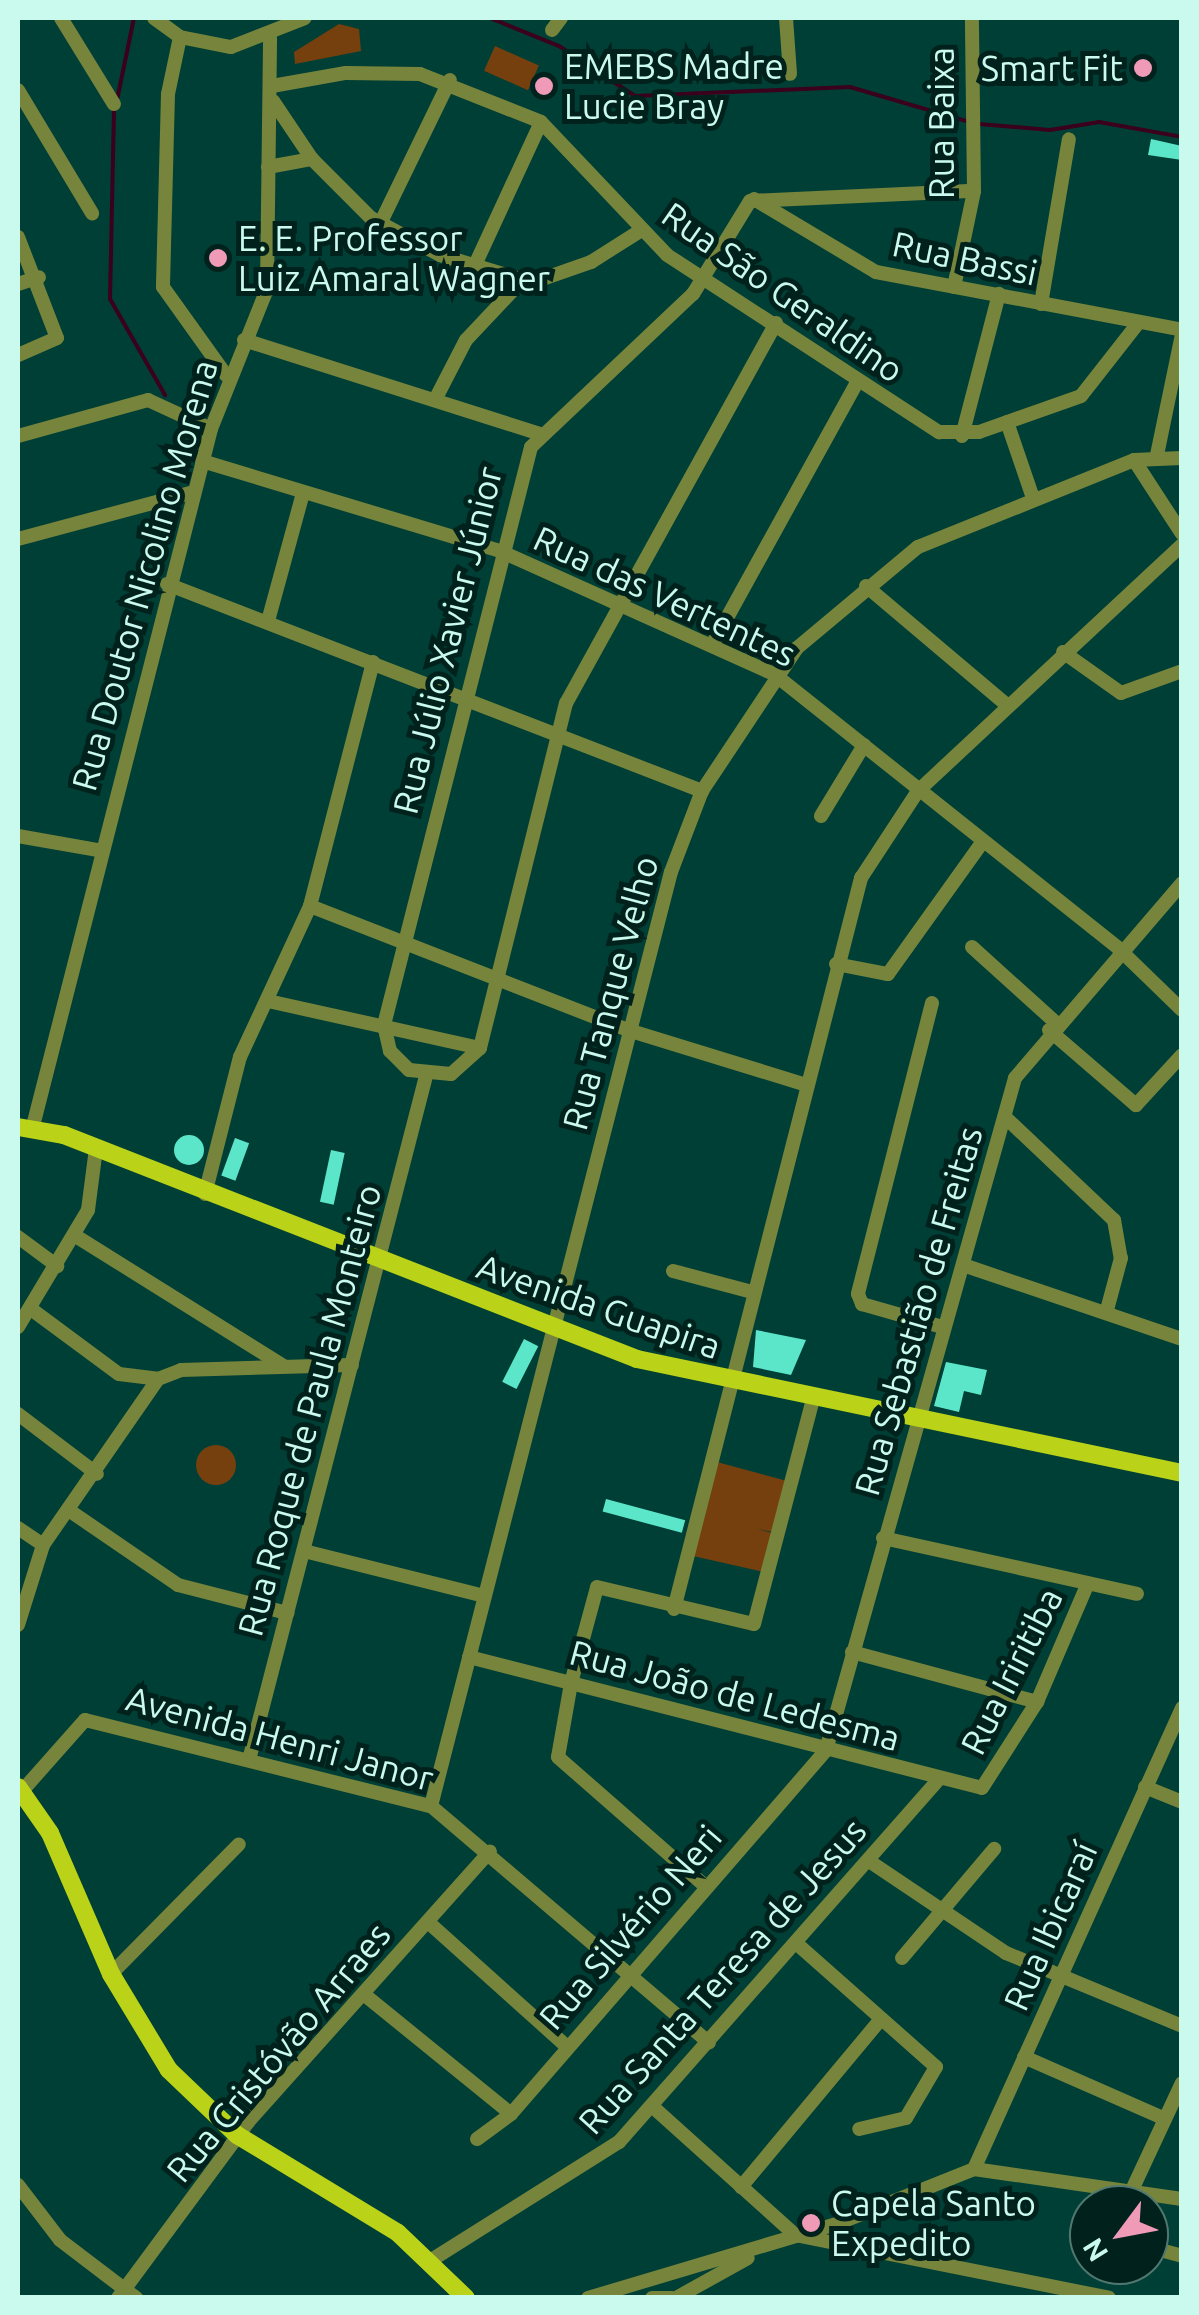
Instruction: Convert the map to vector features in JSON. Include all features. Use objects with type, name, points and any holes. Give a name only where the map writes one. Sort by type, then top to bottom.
[{"type":"main road","name":"Avenida Guapira","points":[[25,1126],[96,1148],[551,1330],[728,1383],[1182,1473]]},
{"type":"main road","points":[[20,1790],[60,1851],[111,1974],[169,2070],[237,2136],[433,2260],[466,2298]]},
{"type":"street","points":[[61,18],[114,104]]},
{"type":"street","points":[[154,18],[180,37],[232,47],[270,38],[306,18]]},
{"type":"street","points":[[786,18],[790,74]]},
{"type":"street","name":"Rua Baixa","points":[[954,287],[974,190],[972,18]]},
{"type":"street","points":[[180,37],[168,94],[163,288],[226,375]]},
{"type":"street","name":"Rua Doutor Nicolino Morena","points":[[25,1126],[226,375],[269,277],[268,168],[273,94],[270,38]]},
{"type":"street","name":"Rua São Geraldino","points":[[273,94],[381,71],[450,80],[541,122],[640,231],[703,280],[776,322],[923,425],[962,436]]},
{"type":"street","points":[[380,224],[450,80]]},
{"type":"street","points":[[18,90],[92,213]]},
{"type":"street","points":[[273,94],[312,159],[380,224],[526,281]]},
{"type":"street","points":[[475,264],[541,122]]},
{"type":"street","points":[[1041,304],[1069,139]]},
{"type":"street","points":[[268,168],[312,159]]},
{"type":"street","points":[[756,198],[974,190]]},
{"type":"street","name":"Rua Bassi","points":[[756,198],[876,272],[1182,332]]},
{"type":"street","name":"Rua Júlio Xavier Júnior","points":[[384,1025],[400,941],[525,458],[541,434],[703,280],[756,198]]},
{"type":"street","points":[[436,398],[478,324],[526,281],[591,262],[640,231]]},
{"type":"street","points":[[18,237],[39,277],[56,331],[52,344],[18,355]]},
{"type":"street","points":[[18,284],[39,277]]},
{"type":"street","points":[[962,436],[998,294]]},
{"type":"street","points":[[384,1025],[396,1058],[426,1076],[459,1070],[480,1048],[558,734],[618,604],[776,322]]},
{"type":"street","points":[[962,436],[1091,389],[1139,322]]},
{"type":"street","points":[[1157,455],[1182,332]]},
{"type":"street","points":[[244,340],[541,434]]},
{"type":"street","points":[[712,645],[858,381]]},
{"type":"street","points":[[18,436],[148,400],[211,429]]},
{"type":"street","points":[[1007,422],[1032,498]]},
{"type":"street","name":"Rua Tanque Velho","points":[[431,1806],[551,1330],[631,1031],[702,791],[774,674],[866,586],[944,532],[1134,460],[1157,455],[1182,458]]},
{"type":"street","points":[[1134,460],[1182,534]]},
{"type":"street","name":"Rua das Vertentes","points":[[202,461],[500,552],[774,674],[981,844],[1118,948],[1182,1010]]},
{"type":"street","points":[[18,538],[194,492]]},
{"type":"street","points":[[268,621],[302,493]]},
{"type":"street","points":[[674,1609],[728,1383],[861,878],[918,790],[1182,545]]},
{"type":"street","points":[[168,584],[702,791]]},
{"type":"street","points":[[866,586],[1007,705]]},
{"type":"street","points":[[1063,652],[1130,694],[1182,671]]},
{"type":"street","points":[[205,1194],[230,1087],[310,906],[373,662]]},
{"type":"street","points":[[821,816],[864,745]]},
{"type":"street","points":[[18,836],[97,850]]},
{"type":"street","points":[[836,964],[888,974],[981,844]]},
{"type":"street","name":"Rua Sebastião de Freitas","points":[[826,1750],[938,1326],[969,1267],[1020,1066],[1118,948],[1182,884]]},
{"type":"street","points":[[310,906],[631,1031],[807,1085]]},
{"type":"street","points":[[972,946],[1136,1105],[1182,1056]]},
{"type":"street","points":[[268,1001],[480,1048]]},
{"type":"street","points":[[932,1003],[858,1294],[862,1304],[938,1326]]},
{"type":"street","name":"Rua Roque de Paula Monteiro","points":[[249,1760],[426,1076]]},
{"type":"street","points":[[1006,1118],[1114,1220],[1121,1258],[1107,1310]]},
{"type":"street","points":[[18,1327],[57,1266],[92,1194],[96,1148]]},
{"type":"street","points":[[74,1235],[285,1367]]},
{"type":"street","points":[[18,1236],[57,1266]]},
{"type":"street","points":[[969,1267],[1107,1310],[1182,1339]]},
{"type":"street","points":[[674,1271],[752,1292]]},
{"type":"street","points":[[31,1309],[119,1374],[158,1379],[352,1365]]},
{"type":"street","points":[[18,1625],[43,1546],[97,1474],[158,1379]]},
{"type":"street","points":[[704,1885],[558,1757],[571,1683],[594,1588],[754,1624],[813,1399]]},
{"type":"street","points":[[18,1414],[97,1474]]},
{"type":"street","points":[[70,1511],[178,1585],[287,1613]]},
{"type":"street","points":[[18,1528],[43,1546]]},
{"type":"street","points":[[884,1538],[1137,1594]]},
{"type":"street","points":[[304,1551],[484,1596]]},
{"type":"street","name":"Rua Iriritiba","points":[[986,1786],[1037,1702],[1088,1583]]},
{"type":"street","points":[[852,1652],[1037,1702]]},
{"type":"street","name":"Rua João de Ledesma","points":[[469,1656],[940,1779],[986,1786]]},
{"type":"street","name":"Rua Ibicaraí","points":[[974,2169],[1182,1708]]},
{"type":"street","name":"Avenida Henri Janor","points":[[20,1790],[85,1720],[431,1806],[490,1851],[709,2043]]},
{"type":"street","name":"Rua Silvério Neri","points":[[477,2139],[511,2114],[704,1885],[826,1750]]},
{"type":"street","name":"Rua Santa Teresa de Jesus","points":[[433,2260],[604,2155],[654,2107],[940,1779]]},
{"type":"street","points":[[1146,1787],[1182,1802]]},
{"type":"street","points":[[111,1974],[239,1844]]},
{"type":"street","points":[[902,1958],[994,1849]]},
{"type":"street","name":"Rua Cristóvão Arraes","points":[[126,2295],[237,2136],[366,1996],[490,1851]]},
{"type":"street","points":[[869,1861],[938,1912],[1062,1974],[1182,2026]]},
{"type":"street","points":[[428,1922],[566,2046]]},
{"type":"street","points":[[796,1943],[936,2070],[906,2118],[859,2129]]},
{"type":"street","points":[[366,1996],[511,2114]]},
{"type":"street","points":[[741,2186],[881,2018]]},
{"type":"street","points":[[1024,2057],[1165,2119]]},
{"type":"street","points":[[1134,2185],[1182,2083]]},
{"type":"street","points":[[654,2107],[795,2236],[1109,2298]]},
{"type":"street","points":[[588,2298],[795,2236],[974,2169],[1094,2185]]},
{"type":"street","points":[[18,2185],[60,2240],[126,2295]]},
{"type":"street","points":[[652,2298],[674,2298],[770,2244]]},
{"type":"shaded area","points":[[339,24],[359,29],[361,51],[295,64],[294,52]]},
{"type":"shaded area","points":[[495,46],[539,66],[528,90],[484,71]]},
{"type":"shaded area","points":[[216,1445],[230,1451],[236,1465],[230,1479],[216,1485],[202,1479],[196,1465],[202,1451]]},
{"type":"shaded area","points":[[717,1462],[787,1481],[773,1532],[757,1529],[772,1533],[764,1572],[693,1556]]},
{"type":"building","points":[[1151,139],[1182,146],[1182,160],[1148,155]]},
{"type":"building","points":[[189,1135],[200,1139],[204,1150],[200,1161],[189,1165],[178,1161],[174,1150],[178,1139]]},
{"type":"building","points":[[235,1138],[249,1143],[235,1181],[221,1176]]},
{"type":"building","points":[[331,1150],[345,1153],[334,1205],[320,1202]]},
{"type":"building","points":[[756,1330],[806,1340],[791,1375],[753,1367]]},
{"type":"building","points":[[524,1339],[538,1346],[516,1389],[502,1382]]},
{"type":"building","points":[[946,1362],[987,1370],[981,1395],[964,1391],[959,1412],[934,1406]]},
{"type":"building","points":[[606,1499],[685,1520],[682,1533],[603,1512]]},
{"type":"waterway","points":[[117,100],[134,18]]},
{"type":"waterway","points":[[490,18],[559,46],[635,96],[850,87],[970,122]]},
{"type":"waterway","points":[[114,109],[110,299],[165,395]]},
{"type":"waterway","points":[[979,124],[1050,130],[1099,122],[1182,137]]},
{"type":"place","name":"Smart Fit","points":[[1143,68]]},
{"type":"place","name":"EMEBS Madre Lucie Bray","points":[[544,86]]},
{"type":"place","name":"E. E. Professor Luiz Amaral Wagner","points":[[218,258]]},
{"type":"place","name":"Capela Santo Expedito","points":[[811,2223]]}]
